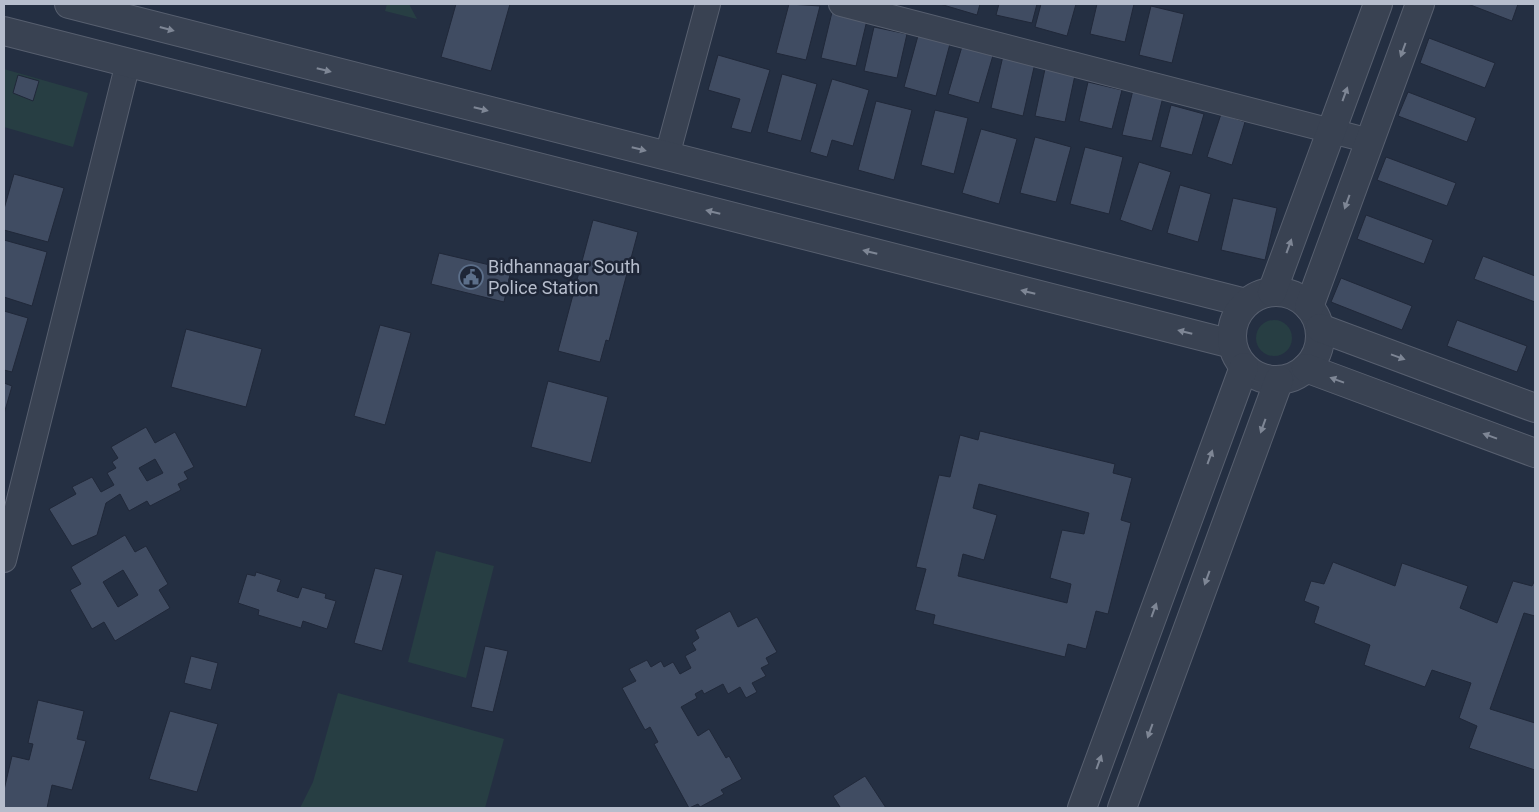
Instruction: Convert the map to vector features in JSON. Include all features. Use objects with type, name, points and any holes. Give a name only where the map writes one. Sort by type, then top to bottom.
[{"type":"street","points":[[68,4],[134,12],[238,48],[1246,303]]},
{"type":"street","points":[[668,156],[708,4]]},
{"type":"street","points":[[841,4],[1370,141]]},
{"type":"street","points":[[1272,292],[1378,4]]},
{"type":"street","points":[[1420,4],[1370,141],[1314,317],[1320,345],[1314,360],[1306,368],[1289,378],[1279,380],[1259,377],[1238,356],[1230,338],[1233,322],[1240,308],[1251,298],[1272,292],[1296,296],[1314,317],[1535,408]]},
{"type":"street","points":[[4,32],[1143,321],[1238,356]]},
{"type":"street","points":[[228,89],[238,48]]},
{"type":"street","points":[[4,560],[128,63]]},
{"type":"street","points":[[781,229],[792,188]]},
{"type":"street","points":[[1143,321],[1152,280]]},
{"type":"street","points":[[1082,808],[1238,356]]},
{"type":"street","points":[[1306,368],[1535,453]]},
{"type":"street","points":[[1122,808],[1279,380]]},
{"type":"green space","points":[[387,4],[409,4],[417,19],[385,11]]},
{"type":"green space","points":[[4,69],[88,93],[73,147],[4,127]]},
{"type":"green space","points":[[1274,320],[1281,321],[1287,325],[1291,331],[1291,345],[1287,351],[1281,355],[1274,356],[1267,355],[1261,351],[1257,345],[1256,338],[1257,331],[1261,325],[1267,321]]},
{"type":"green space","points":[[436,551],[494,566],[466,678],[408,662]]},
{"type":"green space","points":[[338,693],[504,739],[485,808],[300,808],[313,782]]},
{"type":"building","points":[[456,4],[510,4],[491,71],[441,57]]},
{"type":"building","points":[[789,4],[820,6],[806,60],[776,53]]},
{"type":"building","points":[[940,4],[980,4],[977,15]]},
{"type":"building","points":[[999,4],[1037,4],[1032,23],[996,15]]},
{"type":"building","points":[[1041,4],[1076,4],[1067,36],[1035,27]]},
{"type":"building","points":[[1097,4],[1134,4],[1125,42],[1090,34]]},
{"type":"building","points":[[1468,4],[1518,4],[1512,21]]},
{"type":"building","points":[[1151,6],[1184,14],[1172,63],[1139,55]]},
{"type":"building","points":[[833,8],[868,16],[856,66],[821,58]]},
{"type":"building","points":[[874,27],[907,34],[897,78],[864,71]]},
{"type":"building","points":[[919,32],[951,40],[936,96],[904,87]]},
{"type":"building","points":[[1429,38],[1495,63],[1485,88],[1420,63]]},
{"type":"building","points":[[963,43],[994,52],[979,103],[948,94]]},
{"type":"building","points":[[718,55],[770,70],[751,133],[731,128],[740,99],[708,90]]},
{"type":"building","points":[[1003,56],[1035,63],[1023,116],[991,108]]},
{"type":"building","points":[[1045,69],[1075,75],[1065,122],[1035,116]]},
{"type":"building","points":[[782,74],[817,84],[801,141],[767,132]]},
{"type":"building","points":[[18,75],[39,81],[33,101],[13,93]]},
{"type":"building","points":[[832,79],[869,90],[853,146],[832,140],[827,157],[810,152]]},
{"type":"building","points":[[1088,82],[1122,90],[1112,129],[1079,121]]},
{"type":"building","points":[[1133,90],[1163,97],[1152,141],[1122,135]]},
{"type":"building","points":[[1408,92],[1476,118],[1467,142],[1398,116]]},
{"type":"building","points":[[876,101],[912,110],[894,180],[858,170]]},
{"type":"building","points":[[1171,105],[1204,114],[1192,155],[1160,147]]},
{"type":"building","points":[[935,110],[968,118],[954,174],[921,165]]},
{"type":"building","points":[[1221,114],[1245,122],[1232,165],[1207,157]]},
{"type":"building","points":[[981,129],[1017,139],[999,204],[962,193]]},
{"type":"building","points":[[1035,137],[1071,147],[1056,202],[1020,193]]},
{"type":"building","points":[[1085,147],[1123,157],[1109,214],[1070,204]]},
{"type":"building","points":[[1386,157],[1456,183],[1447,206],[1377,180]]},
{"type":"building","points":[[1139,162],[1171,172],[1152,231],[1120,220]]},
{"type":"building","points":[[14,174],[64,188],[48,242],[4,230],[4,209]]},
{"type":"building","points":[[1180,185],[1211,194],[1198,242],[1167,233]]},
{"type":"building","points":[[1233,198],[1277,208],[1265,260],[1221,250]]},
{"type":"building","points":[[1366,215],[1433,240],[1424,264],[1357,239]]},
{"type":"building","points":[[593,220],[638,232],[609,341],[606,340],[600,362],[558,351]]},
{"type":"building","points":[[4,240],[47,252],[32,306],[4,297]]},
{"type":"building","name":"Bidhannagar South Police Station","points":[[439,253],[511,270],[504,302],[431,284]]},
{"type":"building","points":[[1483,256],[1535,276],[1535,302],[1474,279]]},
{"type":"building","points":[[1341,278],[1412,306],[1402,330],[1331,302]]},
{"type":"building","points":[[4,311],[28,318],[12,372],[4,370]]},
{"type":"building","points":[[1457,320],[1527,346],[1517,372],[1447,346]]},
{"type":"building","points":[[380,325],[411,333],[385,425],[354,416]]},
{"type":"building","points":[[186,329],[262,349],[246,407],[171,387]]},
{"type":"building","points":[[548,381],[608,397],[591,463],[531,447]]},
{"type":"building","points":[[4,383],[12,386],[4,414]]},
{"type":"building","points":[[146,427],[155,443],[175,432],[194,467],[184,472],[188,479],[178,484],[181,490],[150,506],[147,501],[129,511],[120,494],[106,503],[97,535],[72,546],[49,509],[76,494],[72,487],[92,477],[101,492],[114,485],[107,473],[116,468],[112,462],[118,458],[111,447]],"holes":[[[155,459],[163,473],[147,481],[139,468]]]},
{"type":"building","points":[[980,431],[1115,464],[1113,473],[1132,478],[1121,520],[1131,523],[1108,614],[1096,611],[1086,649],[1068,644],[1065,657],[933,624],[935,615],[915,610],[926,569],[916,567],[939,475],[950,477],[960,435],[978,440]],"holes":[[[979,484],[1089,513],[1084,534],[1062,530],[1050,578],[1071,584],[1067,603],[958,576],[963,554],[984,560],[997,515],[973,508]]]},
{"type":"building","points":[[125,535],[135,552],[146,546],[168,584],[159,590],[170,608],[115,641],[104,622],[92,629],[70,590],[81,584],[71,567]],"holes":[[[123,570],[138,595],[118,607],[103,582]]]},
{"type":"building","points":[[1333,562],[1395,586],[1402,563],[1468,586],[1460,608],[1497,623],[1513,581],[1532,586],[1535,580],[1535,616],[1524,613],[1490,709],[1535,723],[1535,770],[1469,748],[1477,726],[1459,718],[1471,683],[1432,670],[1425,687],[1364,665],[1370,645],[1314,623],[1319,607],[1304,601],[1311,581],[1324,584]]},
{"type":"building","points":[[375,568],[403,575],[382,651],[354,643]]},
{"type":"building","points":[[256,572],[281,580],[277,591],[298,598],[302,587],[326,594],[325,598],[336,601],[327,629],[303,621],[301,628],[258,615],[259,610],[238,603],[247,574],[255,576]]},
{"type":"building","points":[[730,611],[738,627],[757,617],[777,652],[766,658],[769,664],[761,668],[766,676],[752,683],[757,692],[746,698],[740,687],[728,694],[723,684],[704,694],[702,690],[695,694],[697,698],[681,707],[698,736],[709,729],[726,758],[729,756],[742,779],[721,790],[724,794],[700,807],[698,804],[689,808],[654,744],[658,742],[650,727],[645,730],[622,688],[636,681],[629,669],[647,660],[651,667],[661,661],[664,667],[673,662],[680,674],[691,668],[685,656],[696,650],[692,643],[699,638],[695,630]]},
{"type":"building","points":[[485,646],[508,651],[493,712],[471,707]]},
{"type":"building","points":[[191,656],[218,663],[211,690],[184,683]]},
{"type":"building","points":[[38,700],[84,711],[77,739],[86,741],[72,790],[52,785],[47,808],[4,808],[4,790],[12,756],[29,760],[33,744],[28,743]]},
{"type":"building","points":[[170,711],[218,724],[197,792],[149,779]]},
{"type":"building","points":[[865,776],[886,808],[838,808],[840,807],[833,796]]},
{"type":"place","name":"Bidhannagar South Police Station","points":[[471,277]]}]
